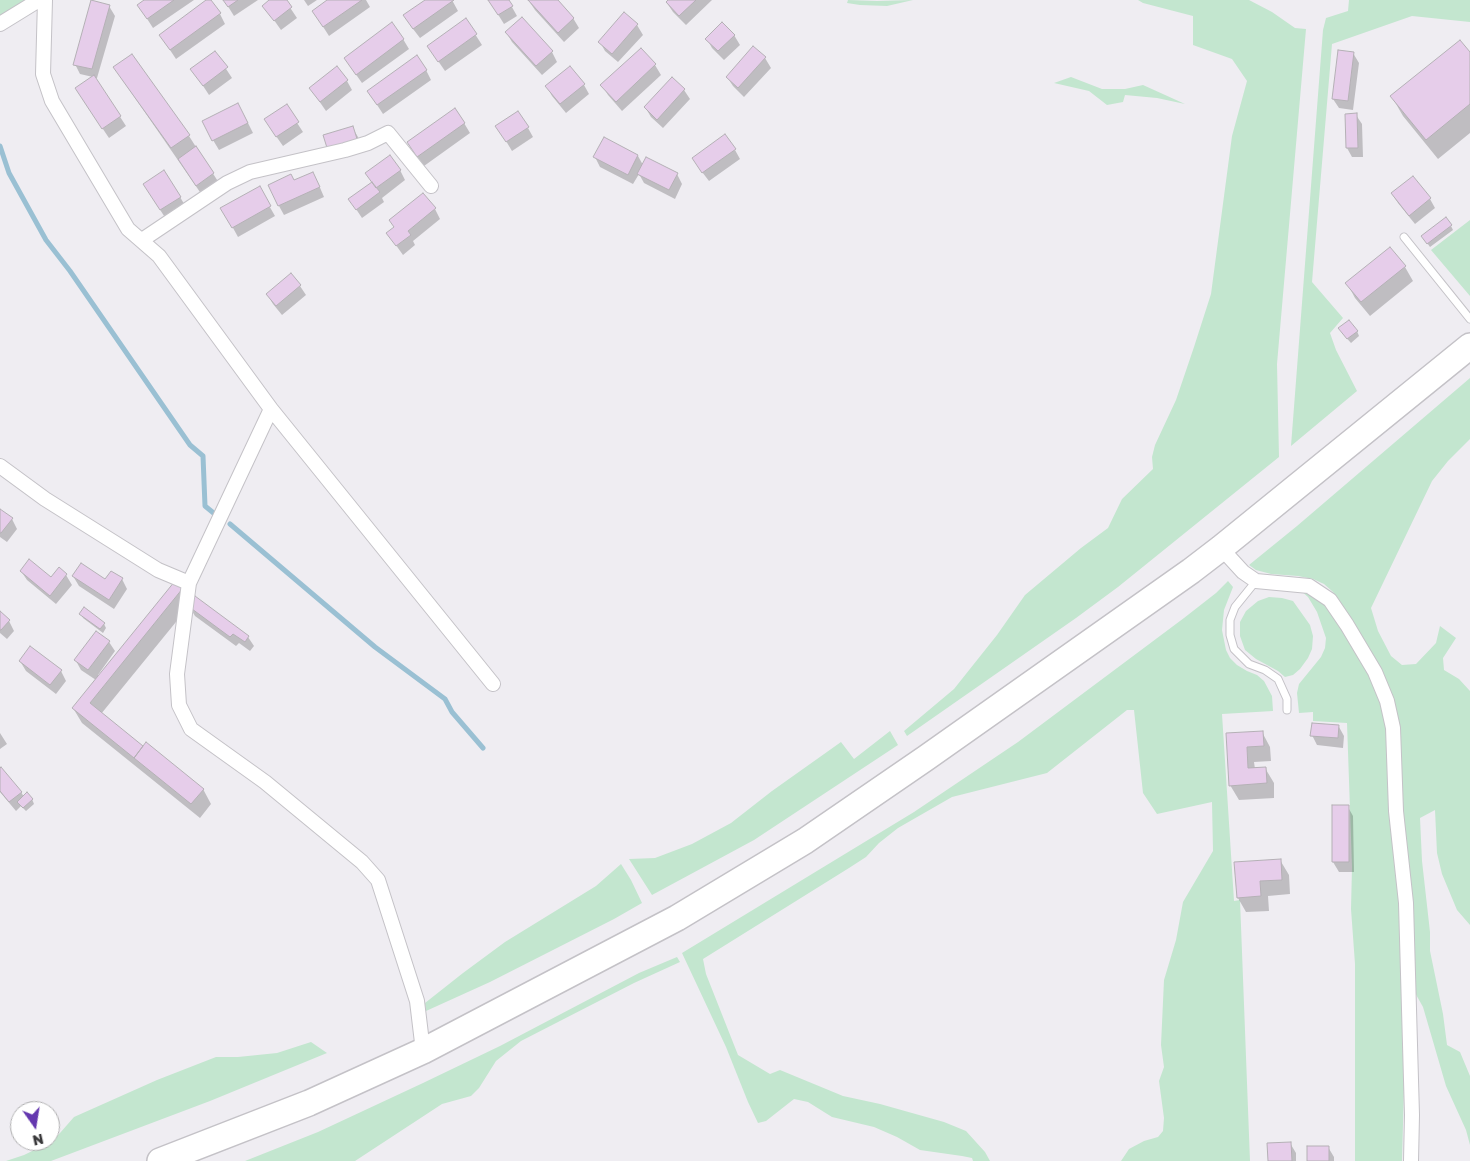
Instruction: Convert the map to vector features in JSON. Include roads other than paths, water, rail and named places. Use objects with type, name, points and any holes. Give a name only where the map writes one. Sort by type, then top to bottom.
[{"type":"highway","points":[[160,1161],[308,1102],[423,1051],[676,918],[804,841],[926,758],[1191,571],[1470,346]]},
{"type":"street","points":[[0,24],[39,0]]},
{"type":"street","points":[[45,0],[43,74],[52,101],[128,229],[159,256],[272,409],[493,684]]},
{"type":"street","points":[[142,240],[227,182],[250,172],[346,150],[368,143],[388,133],[431,186]]},
{"type":"street","points":[[272,409],[189,583],[177,674],[179,705],[191,728],[265,782],[362,862],[378,880],[417,1001],[423,1051]]},
{"type":"street","points":[[0,466],[45,499],[158,570],[189,583]]},
{"type":"street","points":[[1221,548],[1243,572],[1256,581],[1308,586],[1330,600],[1375,672],[1387,701],[1393,728],[1396,811],[1406,903],[1412,1115],[1411,1161]]},
{"type":"lane","points":[[1404,237],[1470,319]]},
{"type":"lane","points":[[1256,581],[1235,607],[1230,620],[1230,635],[1234,650],[1249,664],[1265,670],[1278,679],[1287,699],[1287,710]]},
{"type":"waterway","points":[[0,146],[9,173],[46,240],[70,271],[190,445],[203,456],[205,506],[216,515]]},
{"type":"waterway","points":[[230,524],[375,647],[445,699],[452,712],[483,748]]}]
